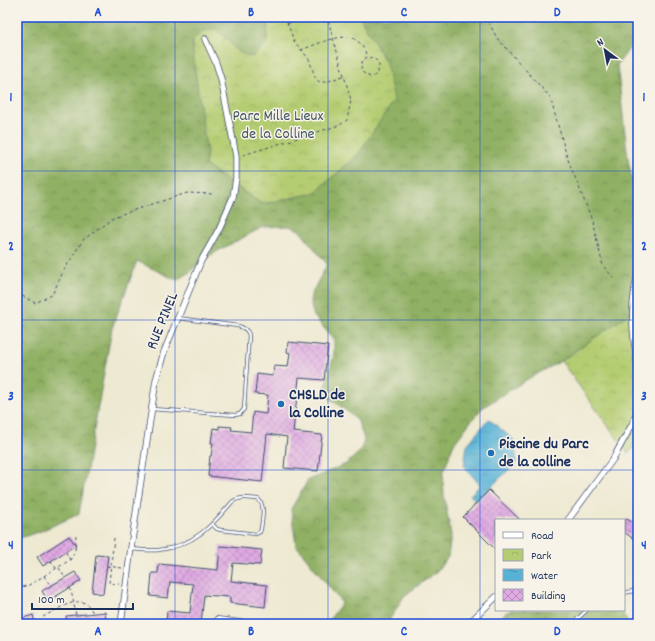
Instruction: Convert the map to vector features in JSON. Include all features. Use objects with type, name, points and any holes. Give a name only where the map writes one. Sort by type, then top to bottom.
[{"type":"street","name":"RUE PINEL","points":[[121,624],[130,549],[156,380],[164,352],[201,261],[222,223],[233,197],[236,178],[236,156],[222,79],[205,38]]},
{"type":"street","points":[[638,274],[634,289],[632,314],[634,346],[638,365]]},
{"type":"street","points":[[569,519],[613,459],[634,421],[638,408]]},
{"type":"street","points":[[468,624],[495,598]]},
{"type":"lane","points":[[151,409],[235,415],[240,414],[244,410],[249,335],[247,331],[238,326],[178,318]]},
{"type":"lane","points":[[130,549],[158,550],[191,540],[212,524],[235,499],[258,499],[262,503],[261,528],[260,532],[256,534],[221,530],[217,529],[212,524]]},
{"type":"lane","points":[[625,593],[638,590]]},
{"type":"lane","points":[[572,624],[586,611]]},
{"type":"lane","points":[[215,624],[216,618],[262,624]]},
{"type":"path","points":[[285,17],[294,41],[309,59],[317,80],[320,82],[326,82],[344,76]]},
{"type":"path","points":[[287,24],[312,17]]},
{"type":"path","points":[[236,156],[340,125],[347,120],[351,100],[327,17]]},
{"type":"path","points":[[486,17],[497,38],[550,98],[567,157],[592,220],[603,266],[615,279]]},
{"type":"path","points":[[301,50],[333,39],[343,37],[354,38],[361,45],[367,57]]},
{"type":"path","points":[[367,57],[375,59],[379,65],[377,74],[374,76],[370,77],[362,72],[362,63],[367,57]]},
{"type":"path","points":[[17,293],[35,303],[52,295],[64,270],[83,240],[113,217],[187,193],[214,194]]},
{"type":"path","points":[[17,589],[25,587],[70,560],[74,552],[76,534]]},
{"type":"path","points":[[109,583],[114,538]]},
{"type":"path","points":[[66,552],[70,560]]},
{"type":"path","points":[[51,561],[57,568]]},
{"type":"path","points":[[106,566],[122,568]]},
{"type":"path","points":[[59,567],[65,578]]},
{"type":"path","points":[[44,576],[51,586]]},
{"type":"path","points":[[105,582],[120,584]]},
{"type":"path","points":[[70,588],[76,615]]},
{"type":"path","points":[[57,596],[60,608]]},
{"type":"path","points":[[43,617],[73,603],[83,602],[88,605],[93,613]]},
{"type":"green space","points":[[17,17],[264,17],[268,24],[267,43],[252,57],[240,53],[216,29],[194,62],[207,154],[205,165],[262,204],[314,193],[357,156],[386,63],[360,17],[638,17],[638,37],[617,65],[628,159],[638,211],[638,278],[632,312],[561,361],[526,380],[482,408],[471,421],[453,445],[443,474],[444,496],[451,535],[448,557],[435,573],[404,596],[387,624],[326,624],[342,603],[296,545],[291,509],[308,480],[346,464],[362,450],[364,439],[357,419],[326,395],[325,388],[334,354],[334,340],[314,316],[310,302],[311,295],[327,264],[299,230],[289,226],[263,227],[212,254],[186,275],[176,280],[137,261],[112,328],[79,514],[41,531],[17,539]]},
{"type":"green space","name":"Parc Mille Lieux de la Colline","points":[[264,17],[360,17],[386,63],[394,100],[357,156],[314,193],[262,204],[205,165],[207,154],[192,41],[203,31],[216,28],[240,53],[252,57],[267,43],[268,24]]},
{"type":"green space","points":[[638,278],[638,445],[628,453],[561,361],[632,312]]},
{"type":"green space","points":[[509,611],[622,611],[629,624],[494,624]]},
{"type":"water","name":"Piscine du Parc de la colline","points":[[489,419],[514,440],[517,462],[476,501],[470,495],[480,485],[464,466],[467,445]]},
{"type":"building","name":"CHSLD de la Colline","points":[[288,342],[328,346],[324,380],[299,378],[293,432],[322,435],[318,471],[284,468],[287,437],[267,434],[262,482],[208,476],[213,443],[211,443],[213,428],[219,429],[219,426],[232,427],[231,430],[251,432],[253,412],[266,414],[268,395],[255,394],[257,374],[273,376],[274,366],[288,367],[290,353],[287,352]]},
{"type":"building","points":[[489,490],[519,519],[495,519],[495,549],[463,517]]},
{"type":"building","points":[[627,519],[638,526],[638,542],[625,533],[625,521]]},
{"type":"building","points":[[69,536],[76,545],[43,566],[37,557]]},
{"type":"building","points":[[220,546],[262,550],[260,565],[233,563],[231,581],[267,585],[265,607],[230,603],[230,597],[204,595],[201,624],[166,624],[167,611],[190,613],[193,584],[170,582],[168,598],[150,596],[152,573],[158,573],[159,564],[218,570]]},
{"type":"building","points":[[96,555],[108,556],[103,594],[92,592]]},
{"type":"building","points":[[75,572],[81,581],[48,601],[42,591]]},
{"type":"building","points":[[105,612],[106,624],[67,624],[66,616]]},
{"type":"building","points":[[33,615],[35,624],[17,624],[17,620]]},
{"type":"place","name":"CHSLD de la Colline","points":[[281,404]]},
{"type":"place","name":"Piscine du Parc de la colline","points":[[491,453]]}]
